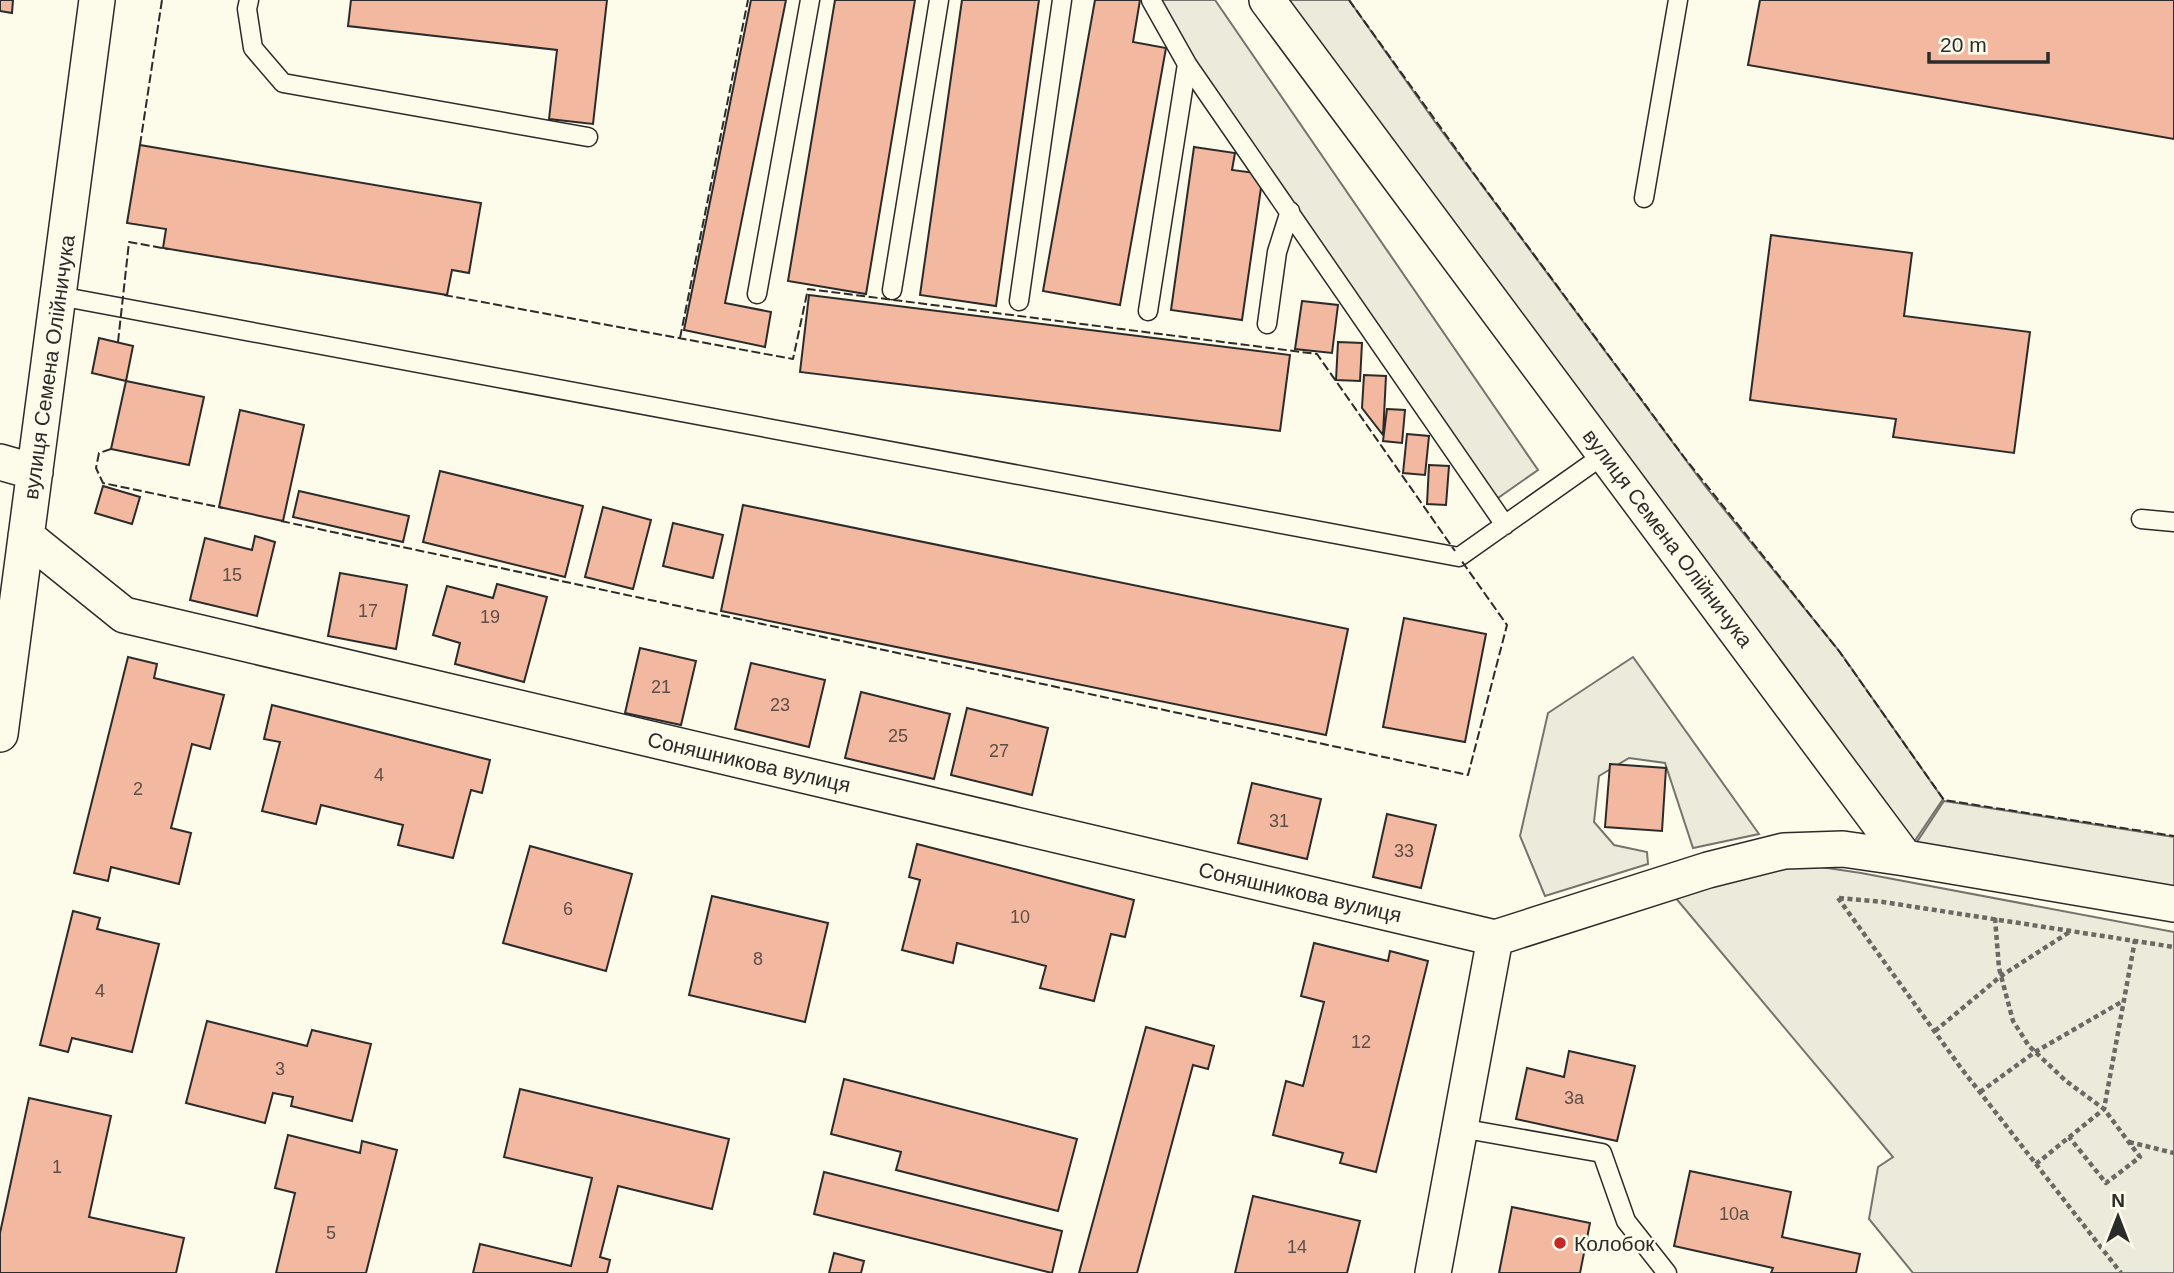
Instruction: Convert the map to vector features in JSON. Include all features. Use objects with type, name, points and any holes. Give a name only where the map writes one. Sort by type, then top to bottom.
[{"type":"street","name":"вулиця Семена Олійничука","points":[[0,734],[96,0]]},
{"type":"street","name":"вулиця Семена Олійничука","points":[[1267,0],[1905,858]]},
{"type":"street","points":[[0,462],[35,472]]},
{"type":"street","name":"Соняшникова вулиця","points":[[26,536],[124,615],[1495,938]]},
{"type":"street","points":[[1433,1273],[1495,938],[1708,870],[1784,851],[1843,849],[2174,904]]},
{"type":"lane","points":[[249,0],[247,9],[253,48],[283,83],[588,137]]},
{"type":"lane","points":[[757,294],[810,0]]},
{"type":"lane","points":[[891,290],[939,0]]},
{"type":"lane","points":[[1019,301],[1062,0]]},
{"type":"lane","points":[[1151,0],[1187,64],[1504,525]]},
{"type":"lane","points":[[1644,198],[1678,0]]},
{"type":"lane","points":[[1148,310],[1187,64]]},
{"type":"lane","points":[[1268,324],[1277,252],[1290,211]]},
{"type":"lane","points":[[59,296],[1459,557],[1605,454]]},
{"type":"lane","points":[[2141,519],[2174,522]]},
{"type":"lane","points":[[1460,1128],[1602,1153],[1626,1221],[1667,1273]]},
{"type":"path","points":[[2121,1273],[1979,1092],[1839,898],[1995,918],[2174,947]]},
{"type":"path","points":[[1995,918],[2001,976],[2013,1021],[2035,1052],[2066,1081],[2104,1109],[2140,1157],[2106,1183],[2070,1137]]},
{"type":"path","points":[[1934,1032],[2001,976],[2072,930]]},
{"type":"path","points":[[2036,1164],[2104,1109],[2135,940]]},
{"type":"path","points":[[1979,1092],[2035,1052],[2124,1000]]},
{"type":"path","points":[[2128,1141],[2174,1153]]},
{"type":"shaded area","points":[[1147,0],[1215,0],[1538,470],[1495,500]]},
{"type":"shaded area","points":[[1270,0],[1349,0],[1435,122],[1705,486],[1840,652],[1943,799],[1906,854]]},
{"type":"shaded area","points":[[1633,657],[1759,834],[1693,848],[1665,763],[1629,758],[1599,776],[1594,822],[1614,845],[1647,852],[1648,864],[1545,896],[1520,836],[1548,713]]},
{"type":"shaded area","points":[[1944,801],[2174,837],[2174,899],[1909,854]]},
{"type":"shaded area","points":[[1814,866],[2174,932],[2174,1273],[1913,1273],[1869,1219],[1878,1167],[1893,1157],[1674,896],[1771,867]]},
{"type":"building","points":[[0,0],[13,0],[12,13],[0,11]]},
{"type":"building","points":[[351,0],[607,0],[593,124],[549,119],[557,50],[348,26]]},
{"type":"building","points":[[751,0],[786,0],[725,303],[771,312],[765,347],[684,330]]},
{"type":"building","points":[[835,0],[915,0],[866,294],[788,281]]},
{"type":"building","points":[[962,0],[1039,0],[996,306],[920,295]]},
{"type":"building","points":[[1095,0],[1140,0],[1133,42],[1166,48],[1120,305],[1043,291]]},
{"type":"building","points":[[1760,0],[2174,0],[2174,139],[1748,65]]},
{"type":"building","points":[[140,145],[481,203],[469,273],[452,270],[447,295],[163,248],[166,229],[127,223]]},
{"type":"building","points":[[1194,147],[1235,153],[1232,170],[1263,174],[1242,320],[1171,310]]},
{"type":"building","points":[[1771,235],[1912,253],[1904,316],[2030,332],[2014,453],[1893,437],[1896,419],[1750,400]]},
{"type":"building","points":[[809,295],[1290,355],[1280,431],[800,372]]},
{"type":"building","points":[[1302,301],[1338,305],[1332,353],[1295,349]]},
{"type":"building","points":[[99,338],[133,346],[126,381],[92,373]]},
{"type":"building","points":[[1338,342],[1362,343],[1360,381],[1336,380]]},
{"type":"building","points":[[1364,375],[1386,376],[1383,435],[1362,408]]},
{"type":"building","points":[[126,381],[204,397],[189,465],[111,449]]},
{"type":"building","points":[[1387,409],[1405,410],[1402,443],[1383,441]]},
{"type":"building","points":[[240,410],[304,425],[283,521],[219,507]]},
{"type":"building","points":[[1407,434],[1429,436],[1425,475],[1403,473]]},
{"type":"building","points":[[1429,465],[1449,466],[1446,505],[1427,504]]},
{"type":"building","points":[[440,471],[583,506],[565,577],[423,542]]},
{"type":"building","points":[[103,486],[140,497],[132,524],[95,513]]},
{"type":"building","points":[[299,491],[409,516],[403,542],[293,517]]},
{"type":"building","points":[[743,505],[1348,629],[1326,735],[721,611]]},
{"type":"building","points":[[603,507],[651,520],[633,589],[585,577]]},
{"type":"building","points":[[673,523],[723,535],[713,578],[663,566]]},
{"type":"building","points":[[255,536],[275,542],[257,616],[190,600],[205,538],[252,550]]},
{"type":"building","points":[[340,573],[407,585],[396,649],[328,636]]},
{"type":"building","points":[[497,584],[547,597],[524,682],[455,664],[460,643],[433,635],[447,586],[493,598]]},
{"type":"building","points":[[1404,618],[1486,634],[1465,742],[1383,727]]},
{"type":"building","points":[[640,648],[696,661],[681,725],[625,713]]},
{"type":"building","points":[[128,657],[157,664],[154,678],[224,695],[210,749],[192,744],[171,828],[191,833],[179,884],[111,867],[108,881],[74,873]]},
{"type":"building","points":[[751,663],[825,680],[809,747],[735,729]]},
{"type":"building","points":[[861,692],[950,714],[934,779],[845,758]]},
{"type":"building","points":[[272,705],[490,760],[482,793],[471,790],[453,858],[398,845],[403,825],[321,805],[316,824],[262,811],[280,742],[264,739]]},
{"type":"building","points":[[967,708],[1048,728],[1032,795],[951,775]]},
{"type":"building","points":[[1610,764],[1666,768],[1662,831],[1605,827]]},
{"type":"building","points":[[1252,783],[1321,799],[1307,859],[1238,843]]},
{"type":"building","points":[[1387,814],[1436,825],[1421,888],[1373,877]]},
{"type":"building","points":[[917,844],[1134,900],[1125,937],[1111,934],[1094,1001],[1040,988],[1046,966],[957,943],[953,963],[902,950],[920,880],[909,877]]},
{"type":"building","points":[[530,846],[632,874],[606,971],[503,943]]},
{"type":"building","points":[[712,896],[828,923],[805,1022],[689,995]]},
{"type":"building","points":[[73,911],[100,918],[97,929],[159,944],[132,1052],[72,1038],[68,1052],[40,1045]]},
{"type":"building","points":[[1314,943],[1388,961],[1390,951],[1428,961],[1376,1172],[1340,1163],[1343,1153],[1273,1135],[1286,1081],[1303,1086],[1324,1002],[1301,996]]},
{"type":"building","points":[[207,1021],[307,1046],[312,1030],[371,1044],[352,1121],[291,1106],[293,1097],[273,1093],[265,1123],[186,1103]]},
{"type":"building","points":[[1146,1027],[1214,1046],[1208,1069],[1193,1065],[1137,1273],[1079,1273]]},
{"type":"building","points":[[1569,1051],[1635,1066],[1617,1141],[1516,1119],[1527,1068],[1564,1077]]},
{"type":"building","points":[[844,1079],[1077,1139],[1058,1211],[896,1170],[901,1152],[831,1134]]},
{"type":"building","points":[[520,1089],[729,1139],[712,1209],[618,1186],[600,1257],[610,1260],[607,1273],[473,1273],[480,1244],[571,1266],[592,1178],[504,1157]]},
{"type":"building","points":[[29,1098],[111,1116],[89,1217],[184,1238],[176,1273],[0,1273],[0,1233]]},
{"type":"building","points":[[288,1135],[360,1153],[362,1141],[397,1150],[366,1273],[276,1273],[295,1193],[275,1188]]},
{"type":"building","points":[[1690,1171],[1791,1192],[1782,1237],[1860,1254],[1856,1273],[1771,1273],[1773,1268],[1674,1246]]},
{"type":"building","points":[[824,1172],[1062,1231],[1052,1273],[814,1214]]},
{"type":"building","points":[[1253,1196],[1360,1221],[1347,1273],[1235,1273]]},
{"type":"building","points":[[1512,1207],[1590,1223],[1580,1273],[1499,1273]]},
{"type":"building","points":[[834,1253],[864,1261],[861,1273],[829,1273]]},
{"type":"fence","points":[[140,145],[162,0]]},
{"type":"fence","points":[[680,338],[748,0]]},
{"type":"fence","points":[[1349,0],[1684,457],[1839,651],[1944,800],[2174,836]]},
{"type":"fence","points":[[118,342],[129,242],[168,249]]},
{"type":"fence","points":[[444,295],[793,359],[808,289],[1317,354],[1455,551]]},
{"type":"fence","points":[[111,449],[99,453],[96,468],[103,483],[223,508]]},
{"type":"fence","points":[[281,521],[1468,775],[1507,625],[1461,560]]},
{"type":"place","name":"Колобок","points":[[1560,1243]]}]
